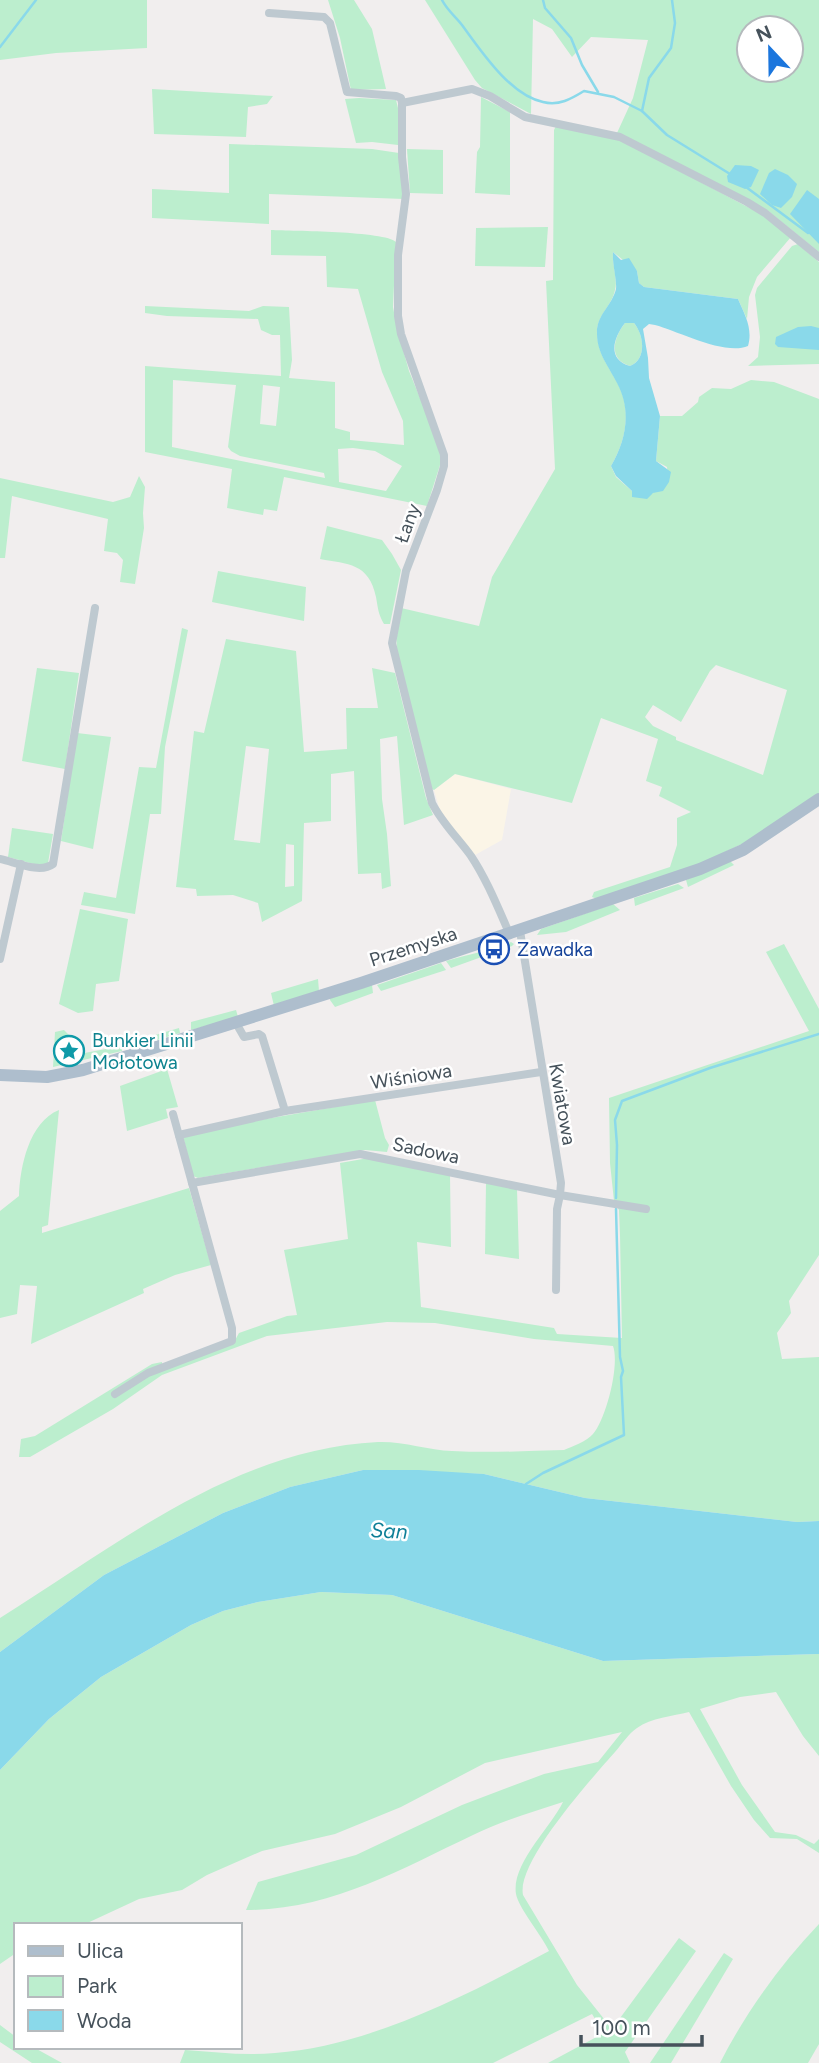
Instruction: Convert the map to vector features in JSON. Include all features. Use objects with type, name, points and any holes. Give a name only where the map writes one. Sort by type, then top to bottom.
[{"type":"main road","name":"Przemyska","points":[[0,1075],[47,1077],[83,1070],[515,933],[718,862],[772,833],[819,799]]},
{"type":"street","points":[[269,13],[324,17],[330,23],[347,92],[396,96],[401,98],[402,103],[472,89],[490,96],[525,117],[620,137],[747,202],[765,213],[819,257]]},
{"type":"street","name":"Łany","points":[[402,103],[402,157],[406,194],[398,255],[398,316],[401,334],[440,442],[444,466],[406,571],[392,643],[432,803],[439,817],[471,856],[515,933]]},
{"type":"street","points":[[0,859],[37,868],[48,868],[53,864],[95,608]]},
{"type":"street","points":[[0,959],[20,864]]},
{"type":"street","name":"Kwiatowa","points":[[515,933],[561,1183],[560,1195]]},
{"type":"street","points":[[236,1023],[244,1037],[259,1034],[262,1036],[285,1111]]},
{"type":"street","name":"Wiśniowa","points":[[179,1135],[285,1111],[541,1072]]},
{"type":"street","points":[[115,1394],[148,1373],[232,1341],[232,1328],[173,1114]]},
{"type":"street","name":"Sadowa","points":[[192,1183],[360,1154],[560,1195]]},
{"type":"street","points":[[556,1290],[557,1209],[560,1195],[646,1209]]},
{"type":"shaded area","points":[[455,774],[511,789],[502,840],[475,855],[441,814],[434,790]]},
{"type":"green space","points":[[0,0],[147,0],[147,48],[56,53],[0,60]]},
{"type":"green space","points":[[328,0],[354,0],[372,29],[386,89],[351,90],[340,38]]},
{"type":"green space","points":[[425,0],[819,0],[819,252],[767,210],[617,133],[633,98],[648,40],[591,37],[572,57],[552,29],[533,19],[531,114],[482,88]]},
{"type":"green space","points":[[152,89],[273,96],[267,104],[248,107],[246,137],[154,134]]},
{"type":"green space","points":[[481,97],[510,112],[510,195],[475,193],[477,152],[480,147]]},
{"type":"green space","points":[[345,99],[396,100],[398,145],[356,143]]},
{"type":"green space","points":[[556,126],[619,139],[761,214],[791,237],[757,277],[749,297],[747,319],[738,299],[644,287],[639,283],[637,271],[613,252],[615,290],[599,322],[597,334],[602,354],[618,384],[625,405],[623,436],[611,466],[616,477],[632,491],[632,497],[653,493],[668,478],[667,467],[656,461],[660,416],[682,416],[698,402],[699,397],[712,388],[731,389],[751,380],[774,382],[819,399],[819,793],[744,843],[702,863],[597,899],[592,897],[594,892],[670,867],[677,845],[677,818],[691,812],[659,796],[662,787],[646,781],[658,739],[601,718],[572,803],[455,774],[434,790],[398,659],[396,637],[401,608],[479,626],[492,577],[555,469],[546,281],[553,280]],"holes":[[[716,665],[787,690],[763,775],[676,740],[676,737],[653,726],[645,717],[653,705],[681,722]]]},
{"type":"green space","points":[[229,144],[372,149],[399,153],[404,199],[269,194],[269,224],[152,218],[152,189],[229,193]]},
{"type":"green space","points":[[407,149],[443,150],[443,194],[410,193]]},
{"type":"green space","points":[[548,227],[545,267],[475,266],[476,228]]},
{"type":"green space","points":[[271,230],[357,234],[388,238],[396,242],[393,307],[397,328],[409,371],[438,442],[441,462],[427,506],[284,477],[277,511],[264,509],[263,515],[227,508],[232,469],[145,452],[145,366],[281,376],[280,335],[261,330],[258,319],[167,316],[145,313],[145,306],[249,311],[263,306],[289,307],[292,360],[289,378],[335,382],[335,428],[350,432],[350,440],[404,445],[403,421],[382,372],[358,289],[327,287],[326,256],[271,255]],"holes":[[[173,380],[236,385],[228,447],[231,451],[240,456],[324,473],[325,478],[172,447]],[[263,385],[280,387],[276,426],[260,424]],[[338,449],[375,451],[402,466],[386,491],[339,482]]]},
{"type":"green space","points":[[798,244],[819,262],[819,364],[748,366],[758,357],[760,337],[755,295],[757,288],[792,246]]},
{"type":"green space","points":[[625,323],[634,323],[642,340],[639,358],[630,366],[623,363],[615,353],[618,335]]},
{"type":"green space","points":[[139,476],[145,487],[144,528],[135,584],[120,582],[123,560],[117,553],[104,551],[108,519],[12,496],[5,558],[0,558],[0,478],[113,502],[130,497]]},
{"type":"green space","points":[[327,526],[382,540],[392,554],[401,570],[390,624],[384,624],[373,586],[363,571],[348,564],[320,559]]},
{"type":"green space","points":[[218,571],[306,587],[304,621],[212,602]]},
{"type":"green space","points":[[182,628],[188,630],[165,747],[161,814],[150,814],[135,914],[81,905],[84,892],[116,898],[139,767],[156,768]]},
{"type":"green space","points":[[226,639],[296,651],[304,752],[347,749],[346,708],[378,708],[372,668],[395,673],[426,798],[433,815],[404,825],[397,736],[380,739],[382,799],[391,886],[382,889],[381,873],[358,874],[354,771],[331,774],[331,821],[304,823],[302,901],[262,922],[258,903],[233,895],[197,896],[196,889],[176,887],[194,731],[204,733]],"holes":[[[246,746],[269,749],[260,843],[234,840]],[[286,844],[294,845],[294,886],[285,887]]]},
{"type":"green space","points":[[37,668],[79,673],[65,769],[22,761]]},
{"type":"green space","points":[[77,733],[111,737],[93,849],[61,841]]},
{"type":"green space","points":[[12,828],[53,834],[48,863],[41,866],[8,857]]},
{"type":"green space","points":[[730,861],[734,865],[688,887],[686,880]]},
{"type":"green space","points":[[678,884],[684,888],[635,906],[634,898]]},
{"type":"green space","points":[[613,904],[620,910],[566,932],[537,935],[541,929]]},
{"type":"green space","points":[[80,909],[128,919],[119,981],[96,984],[93,1011],[78,1013],[59,1004]]},
{"type":"green space","points":[[511,942],[514,944],[512,946],[451,968],[446,961],[495,948]]},
{"type":"green space","points":[[784,944],[819,1009],[819,1255],[789,1301],[791,1313],[777,1333],[782,1359],[819,1357],[819,1521],[797,1522],[585,1498],[484,1474],[363,1470],[290,1487],[223,1513],[104,1575],[0,1652],[0,1618],[179,1505],[275,1462],[325,1449],[378,1442],[480,1452],[564,1450],[590,1437],[603,1417],[610,1392],[615,1366],[613,1346],[534,1339],[435,1323],[387,1322],[267,1336],[162,1375],[113,1409],[30,1457],[19,1457],[21,1439],[35,1436],[152,1364],[162,1362],[162,1369],[234,1342],[239,1333],[297,1315],[284,1250],[348,1239],[340,1163],[374,1157],[450,1175],[451,1247],[417,1242],[421,1307],[554,1328],[557,1334],[622,1338],[619,1210],[614,1201],[610,1163],[609,1098],[809,1031],[766,952]]},
{"type":"green space","points":[[441,963],[446,970],[381,991],[377,985]]},
{"type":"green space","points":[[318,979],[319,991],[274,1006],[271,993]]},
{"type":"green space","points":[[372,985],[373,993],[335,1007],[330,1000],[330,998]]},
{"type":"green space","points":[[236,1010],[238,1017],[191,1030],[191,1022]]},
{"type":"green space","points":[[179,1028],[180,1033],[128,1049],[128,1043]]},
{"type":"green space","points":[[64,1030],[79,1054],[122,1046],[122,1051],[53,1067],[55,1032]]},
{"type":"green space","points":[[167,1069],[178,1107],[166,1109],[168,1118],[127,1131],[120,1086]]},
{"type":"green space","points":[[375,1100],[389,1145],[387,1152],[365,1150],[198,1178],[193,1176],[183,1136]]},
{"type":"green space","points":[[59,1110],[48,1225],[42,1227],[42,1233],[189,1188],[211,1265],[175,1275],[143,1289],[144,1293],[31,1344],[37,1286],[20,1285],[17,1314],[0,1318],[0,1211],[19,1196],[21,1172],[33,1135],[40,1124]]},
{"type":"green space","points":[[486,1183],[517,1189],[519,1259],[485,1254]]},
{"type":"green space","points":[[321,1592],[392,1595],[603,1661],[819,1654],[819,1756],[803,1736],[776,1692],[740,1697],[700,1709],[742,1785],[775,1832],[796,1835],[814,1844],[819,1839],[819,1853],[797,1839],[770,1838],[731,1786],[689,1712],[649,1722],[631,1733],[558,1820],[531,1862],[524,1880],[523,1895],[577,1985],[612,2029],[679,1938],[696,1951],[625,2052],[630,2063],[548,2063],[604,2033],[592,2014],[493,2063],[180,2063],[185,2050],[264,2054],[346,2040],[417,2016],[485,1985],[549,1951],[518,1900],[516,1882],[533,1846],[563,1802],[495,1825],[364,1886],[307,1903],[246,1910],[258,1882],[356,1855],[462,1805],[544,1774],[598,1762],[622,1732],[485,1763],[401,1807],[335,1834],[262,1851],[207,1875],[182,1890],[139,1899],[87,1923],[14,1923],[14,1954],[0,1964],[0,1770],[49,1719],[101,1677],[191,1625],[223,1611],[258,1602]]},
{"type":"green space","points":[[819,1924],[819,2044],[808,2063],[720,2063],[765,1990]]},
{"type":"green space","points":[[724,1953],[733,1959],[671,2063],[650,2063]]},
{"type":"green space","points":[[0,2025],[14,2036],[14,2049],[37,2049],[62,2063],[32,2063],[0,2042]]},
{"type":"water","points":[[735,165],[751,166],[759,170],[751,187],[745,189],[728,182],[727,176]]},
{"type":"water","points":[[775,169],[788,175],[797,184],[792,197],[781,208],[772,205],[760,194],[769,173]]},
{"type":"water","points":[[807,190],[819,199],[819,244],[790,214]]},
{"type":"water","points":[[613,252],[621,260],[629,258],[637,271],[639,283],[644,287],[738,299],[749,328],[748,346],[738,348],[702,342],[655,325],[649,324],[643,329],[649,378],[660,416],[656,461],[671,472],[663,491],[653,493],[647,499],[632,497],[632,491],[616,476],[611,466],[623,436],[626,415],[622,394],[601,354],[597,327],[616,289]],"holes":[[[625,323],[634,323],[642,346],[639,358],[630,366],[622,363],[614,347]]]},
{"type":"water","points":[[798,327],[819,328],[819,350],[778,347],[775,344],[776,337]]},
{"type":"water","name":"San","points":[[363,1470],[484,1474],[585,1498],[797,1522],[819,1521],[819,1654],[603,1661],[392,1595],[321,1592],[258,1602],[223,1611],[191,1625],[101,1677],[49,1719],[0,1770],[0,1652],[104,1575],[223,1513],[290,1487]]},
{"type":"waterway","points":[[0,47],[36,0]]},
{"type":"waterway","points":[[442,0],[497,71],[519,91],[549,103],[565,101],[584,91],[614,97],[642,111],[667,135],[730,174]]},
{"type":"waterway","points":[[543,0],[545,8],[571,38],[582,65],[598,92]]},
{"type":"waterway","points":[[642,111],[649,78],[671,48],[675,23],[672,0]]},
{"type":"waterway","points":[[746,187],[808,233]]},
{"type":"waterway","points":[[616,1198],[615,1120],[622,1101],[710,1068],[819,1034]]},
{"type":"waterway","points":[[526,1484],[543,1473],[624,1435],[616,1209]]},
{"type":"place","name":"Zawadka","points":[[494,949]]},
{"type":"place","name":"Bunkier Linii Mołotowa","points":[[69,1051]]}]
